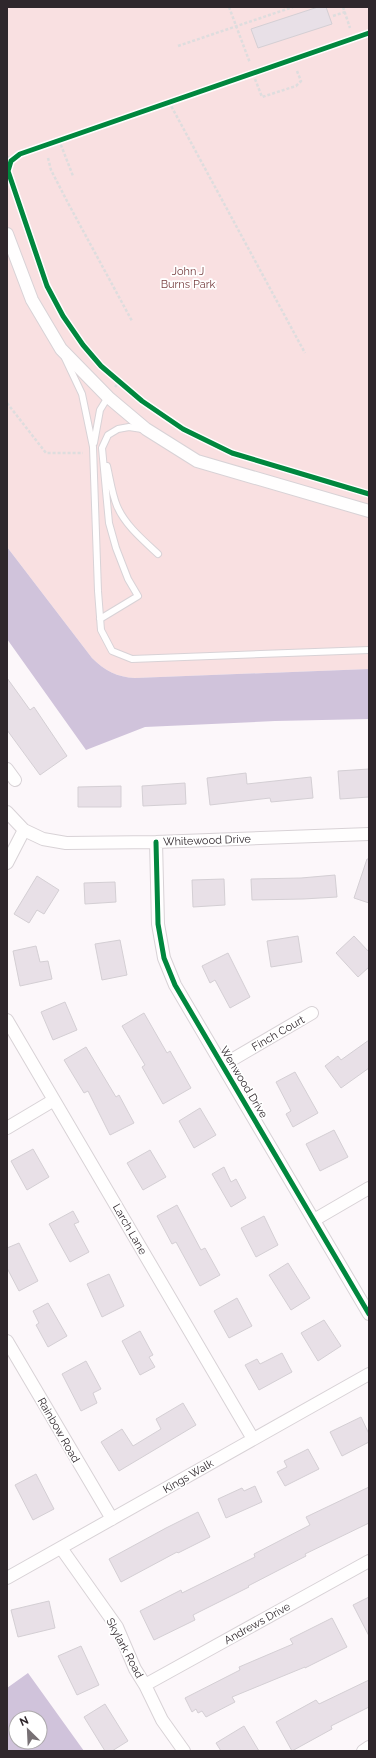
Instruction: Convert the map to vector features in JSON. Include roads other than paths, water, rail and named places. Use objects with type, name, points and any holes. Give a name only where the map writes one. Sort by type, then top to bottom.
[{"type":"street","points":[[7,234],[32,300],[61,349],[108,397],[146,429],[197,461],[369,511]]},
{"type":"street","points":[[7,769],[15,780]]},
{"type":"street","name":"Whitewood Drive","points":[[7,812],[24,830],[43,839],[66,843],[156,842],[369,834]]},
{"type":"street","points":[[7,863],[24,830]]},
{"type":"street","name":"Wenwood Drive","points":[[156,842],[158,924],[164,958],[175,984],[369,1314]]},
{"type":"street","name":"Finch Court","points":[[223,1065],[312,1013]]},
{"type":"street","name":"Larch Lane","points":[[7,1020],[253,1439]]},
{"type":"street","points":[[7,1128],[54,1100]]},
{"type":"street","points":[[314,1220],[369,1188]]},
{"type":"street","name":"Rainbow Road","points":[[7,1341],[112,1519]]},
{"type":"street","name":"Kings Walk","points":[[7,1578],[369,1374]]},
{"type":"street","name":"Skylark Road","points":[[61,1548],[117,1626],[135,1669],[145,1685],[162,1720],[184,1751]]},
{"type":"street","name":"Andrews Drive","points":[[145,1685],[369,1561]]},
{"type":"street","points":[[363,1751],[369,1748]]},
{"type":"lane","points":[[61,349],[82,394],[94,450],[100,620],[101,630],[112,650],[132,659],[369,650]]},
{"type":"lane","points":[[94,450],[100,410],[108,397]]},
{"type":"lane","points":[[100,620],[138,596],[128,578],[116,548],[109,523],[102,448],[108,436],[118,429],[129,427],[146,429]]},
{"type":"lane","points":[[102,448],[117,506],[124,519],[158,554]]},
{"type":"park label","name":"John J Burns Park","points":[[188,277]]}]
